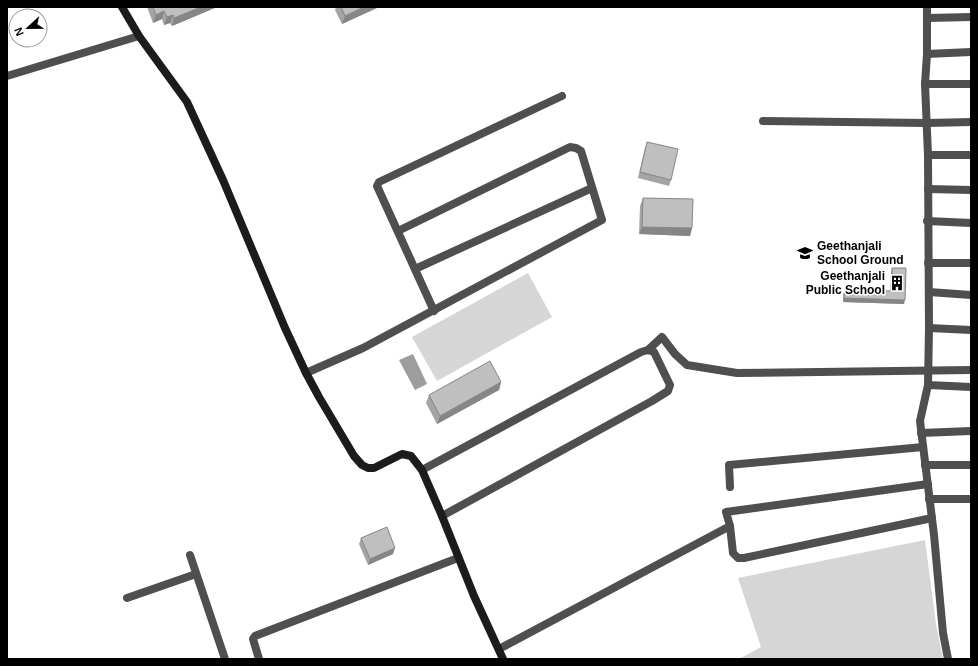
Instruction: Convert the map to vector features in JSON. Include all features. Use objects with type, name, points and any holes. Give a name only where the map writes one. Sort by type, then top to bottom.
[{"type":"street","points":[[122,7],[138,36],[187,102],[223,180],[265,282],[306,373],[354,456],[362,465],[368,468],[374,468],[402,454],[411,456],[422,470],[458,558],[503,659]]},
{"type":"street","points":[[927,7],[927,54],[925,84],[928,156],[927,222],[929,370],[928,385],[920,421],[930,499],[943,633],[948,659]]},
{"type":"street","points":[[927,18],[971,17]]},
{"type":"street","points":[[7,76],[138,36]]},
{"type":"street","points":[[927,54],[971,52]]},
{"type":"street","points":[[925,84],[971,84]]},
{"type":"street","points":[[434,311],[377,186],[379,182],[562,96]]},
{"type":"street","points":[[763,121],[927,123],[971,122]]},
{"type":"street","points":[[306,373],[363,348],[602,220],[581,151],[576,148],[570,148],[398,231]]},
{"type":"street","points":[[928,156],[971,155]]},
{"type":"street","points":[[415,269],[592,188]]},
{"type":"street","points":[[928,189],[971,190]]},
{"type":"street","points":[[927,222],[971,223]]},
{"type":"street","points":[[928,263],[971,262]]},
{"type":"street","points":[[929,292],[971,295]]},
{"type":"street","points":[[929,328],[971,330]]},
{"type":"street","points":[[422,470],[641,352],[648,350],[662,337],[675,354],[687,365],[737,373],[971,370]]},
{"type":"street","points":[[442,516],[668,391],[670,385],[658,360],[654,352],[648,350]]},
{"type":"street","points":[[928,385],[971,387]]},
{"type":"street","points":[[921,433],[971,431]]},
{"type":"street","points":[[730,487],[728,465],[923,447]]},
{"type":"street","points":[[925,465],[971,465]]},
{"type":"street","points":[[928,484],[726,512],[730,526],[733,553],[738,558],[744,558],[932,518]]},
{"type":"street","points":[[930,499],[971,499]]},
{"type":"street","points":[[499,649],[730,526]]},
{"type":"street","points":[[190,555],[225,659]]},
{"type":"street","points":[[259,659],[253,639],[255,636],[458,558]]},
{"type":"street","points":[[126,598],[196,574]]},
{"type":"shaded area","points":[[528,273],[552,317],[437,381],[412,337]]},
{"type":"shaded area","points":[[413,354],[427,384],[415,390],[399,360]]},
{"type":"shaded area","points":[[925,540],[936,624],[943,659],[739,659],[761,647],[738,578]]},
{"type":"building","points":[[153,7],[201,7],[174,18],[173,15],[167,17],[164,11],[156,15]]},
{"type":"building","points":[[341,7],[364,7],[345,16]]},
{"type":"building","points":[[647,142],[678,149],[671,180],[640,172]]},
{"type":"building","points":[[643,198],[693,199],[692,228],[642,227]]},
{"type":"building","name":"Geethanjali Public School","points":[[892,268],[906,268],[905,300],[844,298],[845,290],[892,291]]},
{"type":"building","points":[[490,361],[501,382],[440,416],[429,395]]},
{"type":"building","points":[[387,527],[395,548],[370,559],[361,538]]},
{"type":"place","name":"Geethanjali School Ground","points":[[805,253]]},
{"type":"place","name":"Geethanjali Public School","points":[[897,283]]}]
